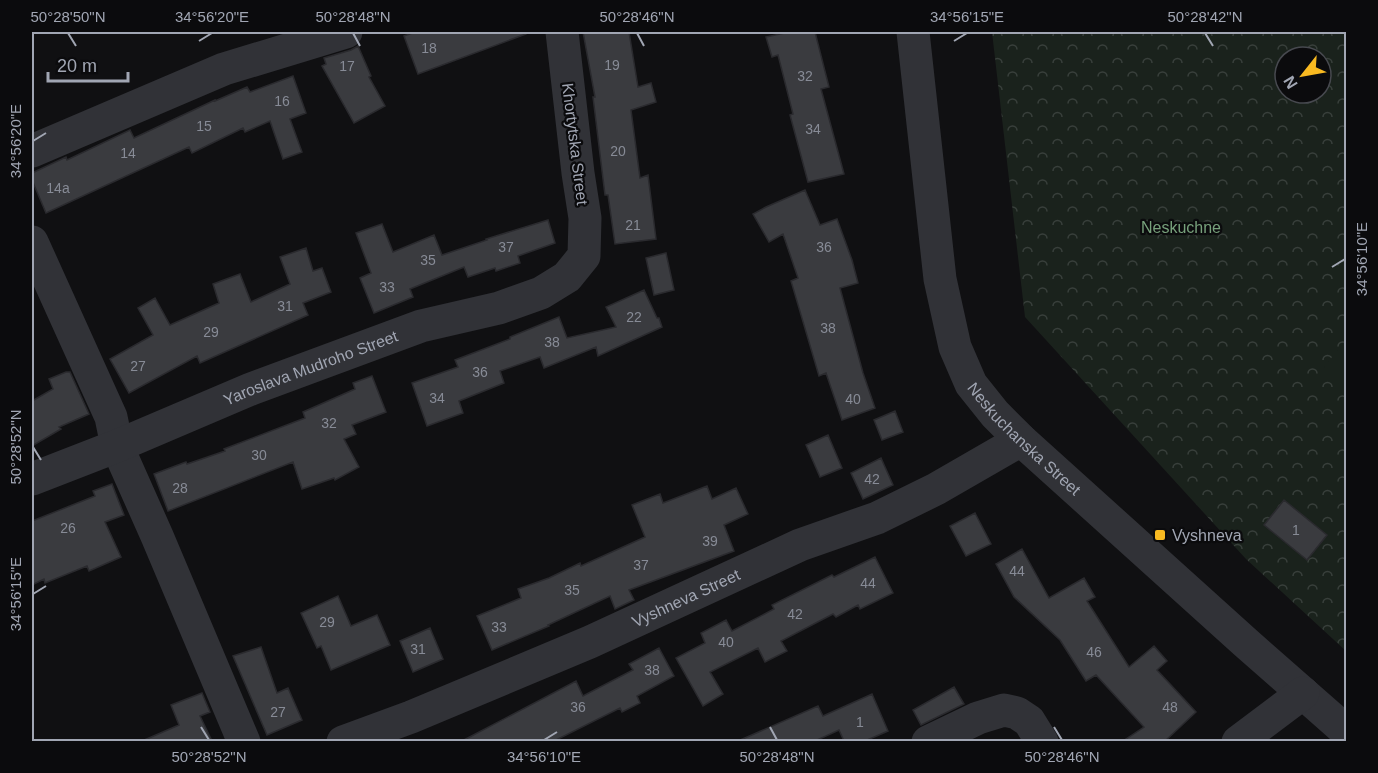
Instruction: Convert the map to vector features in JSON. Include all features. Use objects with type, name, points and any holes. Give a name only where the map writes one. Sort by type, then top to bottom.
[{"type":"street","points":[[32,151],[224,69],[346,32]]},
{"type":"street","name":"Khortytska Street","points":[[562,32],[585,218],[584,256]]},
{"type":"street","name":"Neskuchanska Street","points":[[913,32],[940,279],[955,346],[971,384],[994,414],[1021,440],[1347,731]]},
{"type":"street","points":[[32,242],[111,417],[117,446],[244,741]]},
{"type":"street","name":"Yaroslava Mudroho Street","points":[[32,479],[252,389],[421,326],[499,308],[541,293],[567,277],[584,256]]},
{"type":"street","name":"Vyshneva Street","points":[[343,741],[411,717],[590,642],[800,545],[877,518],[936,489],[1021,440]]},
{"type":"street","points":[[1238,741],[1303,693]]},
{"type":"street","points":[[928,741],[990,713],[1004,710],[1017,713],[1029,721],[1042,741]]},
{"type":"green space","name":"Neskuchne","points":[[992,32],[1346,32],[1346,651],[1246,559],[1025,317]]},
{"type":"green space","points":[[1346,340],[1346,392],[1324,367]]},
{"type":"building","points":[[415,32],[526,32],[526,34],[418,74],[404,36]]},
{"type":"building","points":[[583,32],[629,32],[638,87],[651,83],[656,102],[631,110],[640,178],[648,175],[656,239],[615,244],[608,195],[605,195],[593,97],[595,97]]},
{"type":"building","points":[[789,32],[815,32],[829,87],[821,89],[844,174],[808,182],[790,115],[793,114],[778,55],[772,57],[766,37]]},
{"type":"building","points":[[358,46],[371,76],[369,77],[385,106],[354,123],[322,66],[326,64],[324,58]]},
{"type":"building","points":[[293,76],[306,113],[290,119],[302,152],[283,159],[270,121],[245,132],[243,128],[192,153],[189,147],[46,213],[32,180],[32,173],[66,157],[67,160],[130,130],[134,138],[247,87],[250,92]]},
{"type":"building","points":[[805,190],[820,225],[837,219],[858,283],[840,288],[875,408],[842,420],[826,373],[819,376],[791,281],[798,278],[783,234],[769,242],[753,214]]},
{"type":"building","points":[[548,220],[555,243],[518,256],[520,263],[468,277],[464,267],[410,289],[413,297],[374,313],[360,278],[371,273],[356,233],[382,224],[393,252],[434,235],[442,255]]},
{"type":"building","points":[[306,248],[313,271],[322,268],[331,292],[303,303],[308,315],[200,363],[197,356],[129,393],[110,359],[153,335],[138,308],[155,298],[170,325],[219,303],[213,284],[240,274],[251,302],[290,284],[280,257]]},
{"type":"building","points":[[666,253],[674,290],[654,295],[646,258]]},
{"type":"building","points":[[644,290],[662,327],[598,356],[596,347],[544,368],[540,357],[500,371],[504,383],[459,401],[463,413],[427,426],[412,383],[458,367],[455,360],[559,317],[567,338],[616,327],[606,307]]},
{"type":"building","points":[[70,372],[89,414],[59,427],[61,429],[32,446],[32,401],[53,389],[49,379]]},
{"type":"building","points":[[372,376],[386,412],[352,425],[356,434],[344,439],[359,467],[335,480],[334,478],[302,489],[293,462],[168,511],[154,474],[225,451],[224,449],[305,418],[303,412],[355,389],[353,383]]},
{"type":"building","points":[[895,411],[903,432],[882,440],[874,420]]},
{"type":"building","points":[[828,435],[842,468],[820,477],[806,445]]},
{"type":"building","points":[[881,458],[893,485],[863,499],[851,473]]},
{"type":"building","points":[[112,484],[124,515],[105,522],[121,557],[89,571],[87,566],[45,583],[44,579],[32,585],[32,521],[95,496],[93,491]]},
{"type":"building","points":[[707,486],[712,499],[736,488],[748,514],[724,525],[734,551],[629,590],[634,600],[615,609],[610,596],[549,626],[492,650],[477,616],[521,598],[518,589],[549,578],[580,563],[581,566],[645,537],[632,505],[660,494],[663,503]]},
{"type":"building","points":[[1284,500],[1327,535],[1307,560],[1264,525]]},
{"type":"building","points":[[975,513],[991,544],[966,556],[950,526]]},
{"type":"building","points":[[1022,549],[1049,598],[1084,578],[1095,597],[1087,601],[1129,667],[1154,646],[1167,661],[1157,670],[1196,712],[1165,741],[1123,741],[1144,727],[1096,675],[1086,681],[1060,640],[1014,597],[996,564]]},
{"type":"building","points":[[875,557],[893,593],[860,609],[858,605],[836,617],[833,614],[781,641],[787,651],[765,662],[758,648],[710,672],[723,694],[703,706],[676,658],[705,643],[701,633],[726,620],[732,631],[774,609],[772,605],[832,575],[834,577]]},
{"type":"building","points":[[338,596],[351,626],[377,615],[390,645],[331,670],[321,646],[317,648],[301,613]]},
{"type":"building","points":[[430,628],[443,659],[413,672],[400,641]]},
{"type":"building","points":[[261,647],[277,693],[288,688],[302,720],[267,735],[233,656]]},
{"type":"building","points":[[659,648],[674,676],[637,696],[640,703],[622,712],[620,708],[554,741],[462,741],[576,681],[583,696],[633,670],[629,664]]},
{"type":"building","points":[[954,687],[964,704],[921,725],[913,710]]},
{"type":"building","points":[[202,693],[210,712],[200,716],[212,741],[142,741],[179,725],[171,705]]},
{"type":"building","points":[[872,694],[888,731],[865,741],[844,741],[839,730],[815,741],[738,741],[818,706],[823,716]]},
{"type":"place","name":"Vyshneva","points":[[1160,535]]}]
